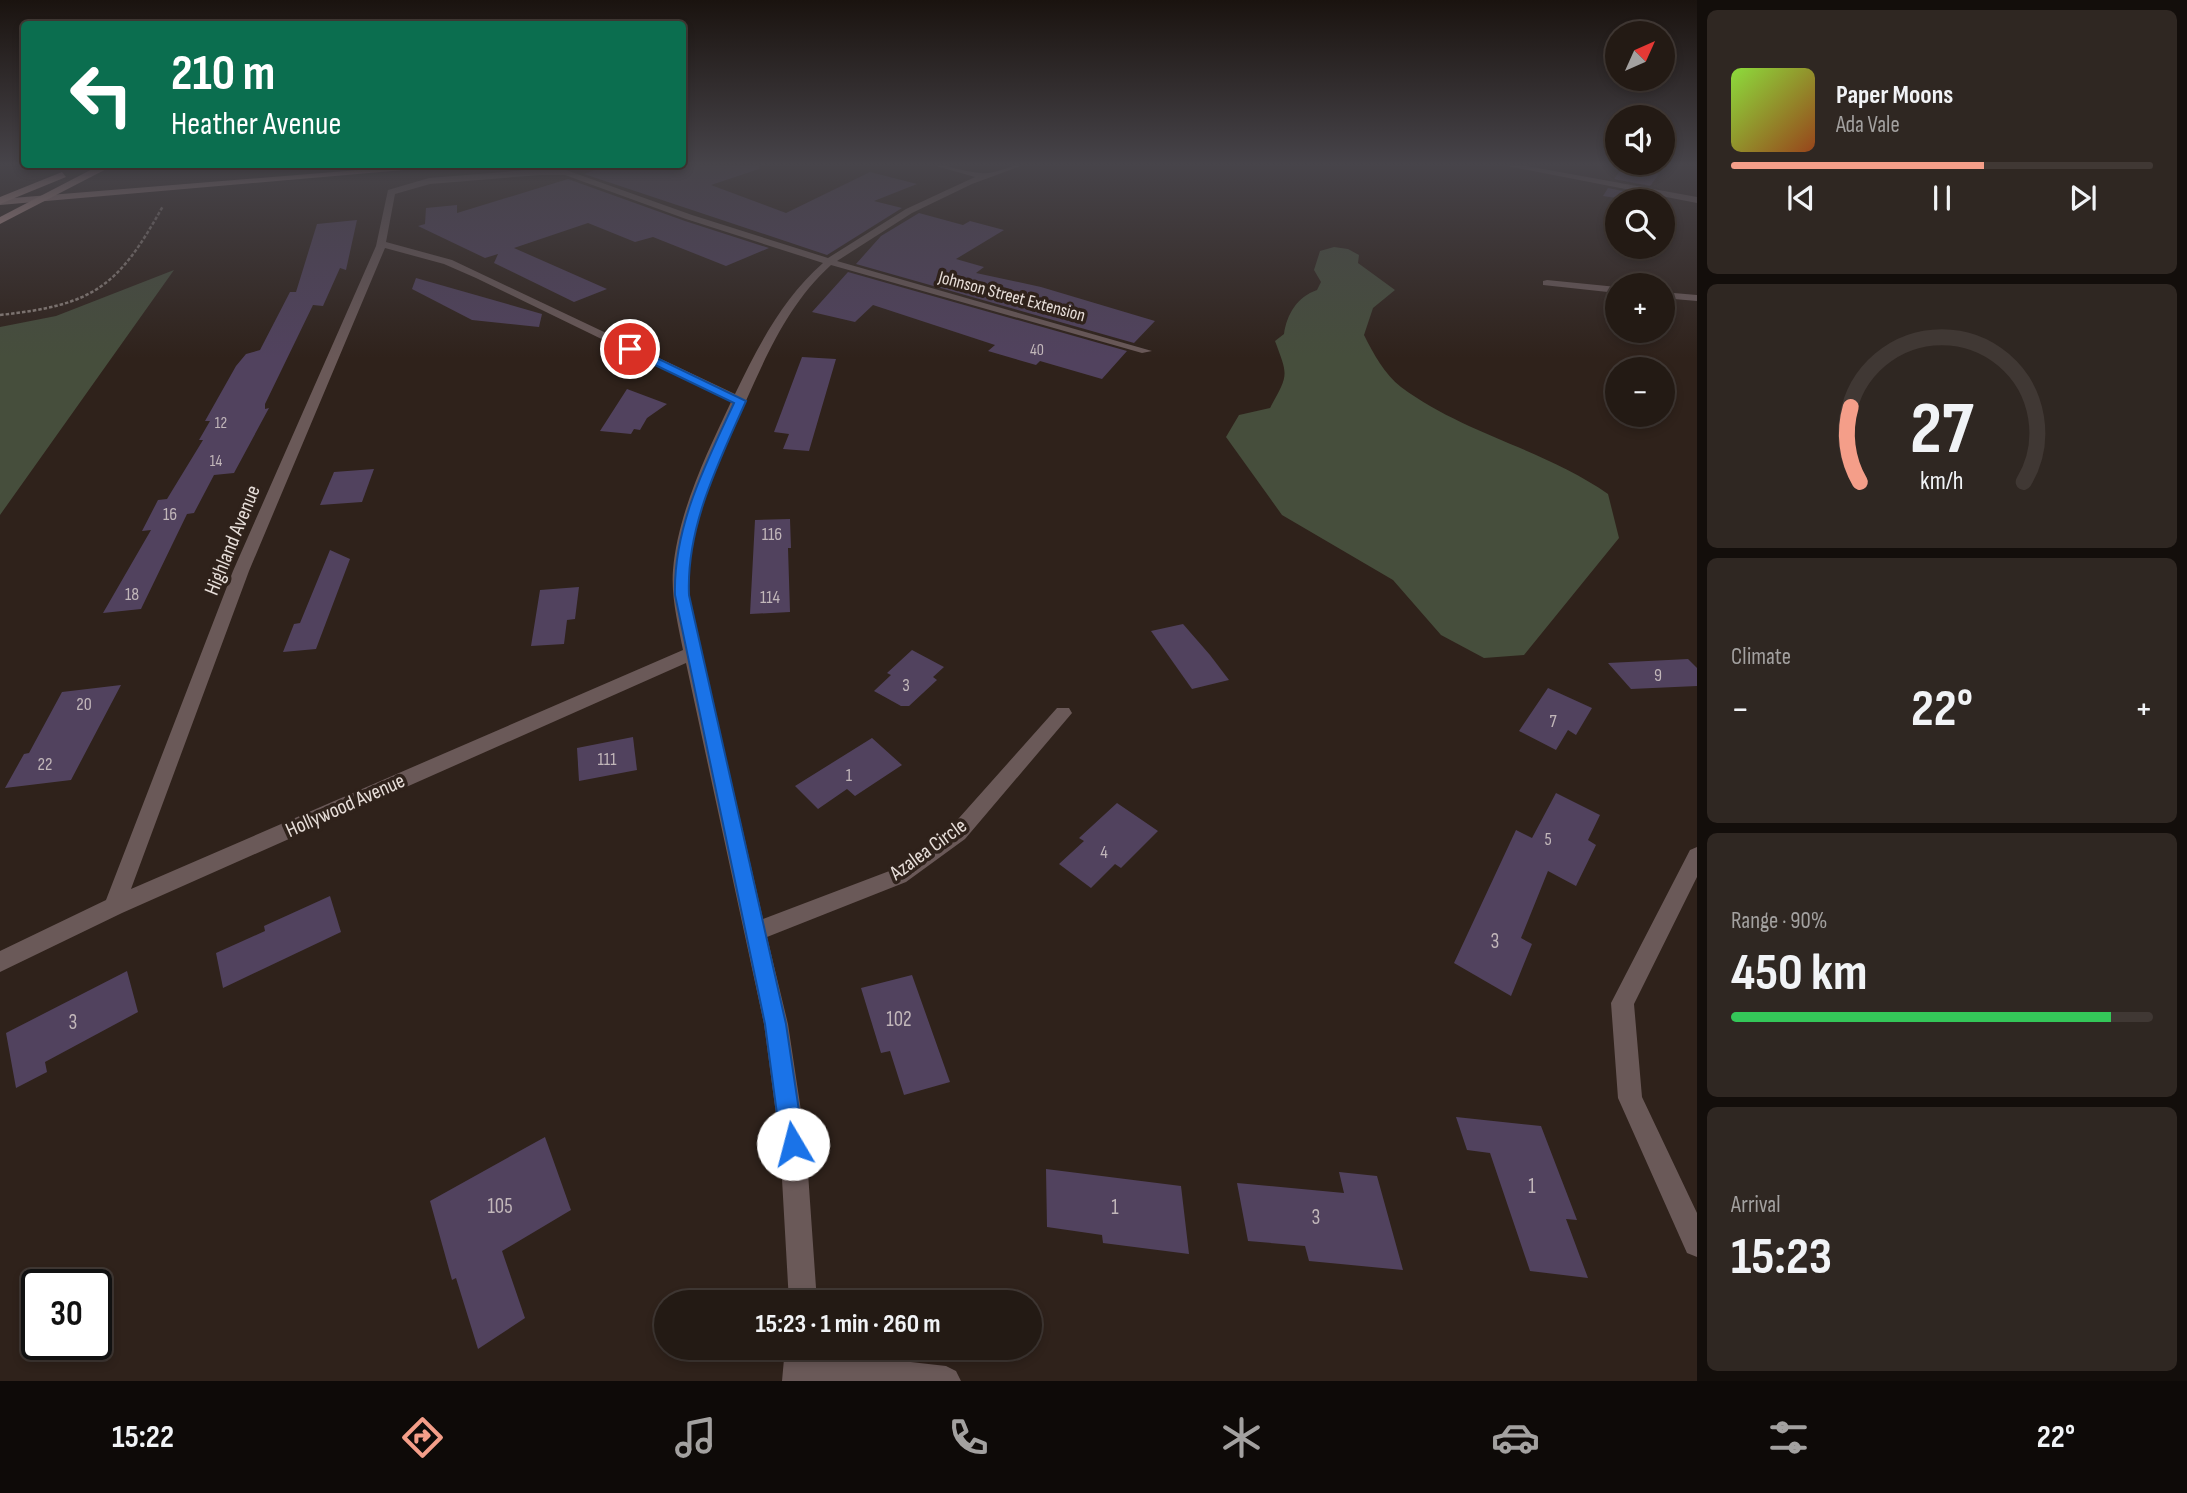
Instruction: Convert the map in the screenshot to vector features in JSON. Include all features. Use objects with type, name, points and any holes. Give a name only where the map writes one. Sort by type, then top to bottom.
[{"type":"street","name":"Highland Avenue","points":[[114,906],[241,571],[381,244],[384,228]]},
{"type":"street","name":"Johnson Street Extension","points":[[727,228],[891,281],[1146,351]]},
{"type":"street","points":[[802,1290],[793,1144],[776,1024],[692,653],[682,595],[684,551],[698,500],[740,401],[785,309],[830,260],[882,228]]},
{"type":"street","points":[[381,244],[448,262],[740,401]]},
{"type":"street","points":[[1547,283],[1605,289]]},
{"type":"street","points":[[1675,296],[1697,298]]},
{"type":"street","name":"Hollywood Avenue","points":[[0,962],[114,906],[692,653]]},
{"type":"street","name":"Azalea Circle","points":[[755,933],[899,876],[958,833],[1063,713]]},
{"type":"street","points":[[1697,856],[1622,1003],[1630,1098],[1697,1243]]},
{"type":"street","points":[[798,1364],[899,1378],[946,1381]]},
{"type":"path","points":[[0,315],[69,302],[120,274],[151,228]]},
{"type":"green space","points":[[1334,247],[1348,249],[1359,255],[1358,263],[1395,290],[1373,308],[1364,335],[1395,382],[1451,417],[1558,465],[1608,494],[1619,538],[1524,655],[1484,658],[1441,635],[1393,580],[1282,515],[1226,437],[1239,415],[1270,408],[1281,388],[1284,375],[1275,341],[1284,334],[1294,307],[1317,290],[1321,282],[1314,270],[1320,251]]},
{"type":"green space","points":[[174,270],[0,515],[0,327],[56,316]]},
{"type":"building","points":[[316,228],[355,228],[346,270],[340,268],[323,306],[313,305],[265,404],[265,409],[269,408],[234,473],[214,475],[194,513],[187,514],[141,609],[103,613],[151,530],[142,531],[158,500],[167,499],[203,440],[199,440],[210,421],[205,421],[236,366],[246,354],[260,350],[290,292],[296,292]]},
{"type":"building","points":[[423,228],[572,228],[514,248],[607,289],[574,302],[494,263],[498,254],[485,258]]},
{"type":"building","points":[[601,228],[708,228],[769,248],[726,266],[653,237],[635,242]]},
{"type":"building","points":[[747,228],[869,228],[827,255]]},
{"type":"building","points":[[893,228],[1004,230],[956,259],[984,267],[976,273],[1041,287],[1155,321],[1134,343],[856,264],[881,236]]},
{"type":"building","points":[[848,272],[1127,351],[1102,379],[1040,361],[1036,365],[988,351],[995,345],[873,305],[855,322],[812,312]]},
{"type":"building","points":[[416,278],[542,314],[539,327],[472,320],[412,289]]},
{"type":"building","points":[[802,357],[836,359],[809,451],[783,449],[789,434],[774,432]]},
{"type":"building","points":[[627,389],[667,404],[647,418],[640,430],[634,429],[631,434],[600,431]]},
{"type":"building","points":[[374,469],[362,502],[320,505],[334,472]]},
{"type":"building","points":[[790,519],[790,612],[750,614],[755,520]]},
{"type":"building","points":[[330,550],[350,559],[316,649],[283,652],[294,624],[300,623]]},
{"type":"building","points":[[579,587],[575,619],[567,620],[564,644],[531,646],[540,590]]},
{"type":"building","points":[[1183,624],[1229,680],[1192,689],[1151,631]]},
{"type":"building","points":[[912,650],[944,667],[933,677],[937,680],[909,706],[901,706],[874,691],[891,675],[887,673]]},
{"type":"building","points":[[1688,659],[1697,668],[1697,686],[1631,689],[1608,663]]},
{"type":"building","points":[[121,685],[71,780],[5,788],[24,754],[29,753],[62,692]]},
{"type":"building","points":[[1548,688],[1592,708],[1576,735],[1568,730],[1556,750],[1519,731]]},
{"type":"building","points":[[633,737],[637,770],[579,781],[577,748]]},
{"type":"building","points":[[872,738],[902,765],[855,796],[847,789],[818,809],[795,786]]},
{"type":"building","points":[[1556,793],[1600,815],[1588,840],[1596,845],[1576,886],[1548,871],[1521,938],[1532,944],[1511,996],[1454,963],[1516,830],[1532,838]]},
{"type":"building","points":[[1117,803],[1158,831],[1121,868],[1115,864],[1091,888],[1059,864],[1084,841],[1079,838]]},
{"type":"building","points":[[330,896],[341,932],[223,988],[216,953],[265,931],[264,926]]},
{"type":"building","points":[[127,971],[138,1012],[45,1062],[47,1072],[16,1088],[6,1033]]},
{"type":"building","points":[[912,975],[950,1082],[904,1095],[890,1051],[881,1053],[861,988]]},
{"type":"building","points":[[1456,1117],[1541,1126],[1577,1220],[1566,1219],[1588,1278],[1530,1271],[1490,1153],[1467,1150]]},
{"type":"building","points":[[545,1137],[571,1210],[502,1251],[525,1318],[478,1349],[456,1278],[452,1280],[430,1201]]},
{"type":"building","points":[[1046,1169],[1181,1186],[1189,1254],[1103,1243],[1102,1235],[1047,1227]]},
{"type":"building","points":[[1339,1172],[1377,1176],[1403,1270],[1309,1261],[1305,1246],[1248,1241],[1237,1183],[1344,1193]]},
{"type":"route","points":[[630,349],[740,401],[710,468],[687,534],[681,568],[682,595],[692,653],[776,1024],[793,1144]]}]
